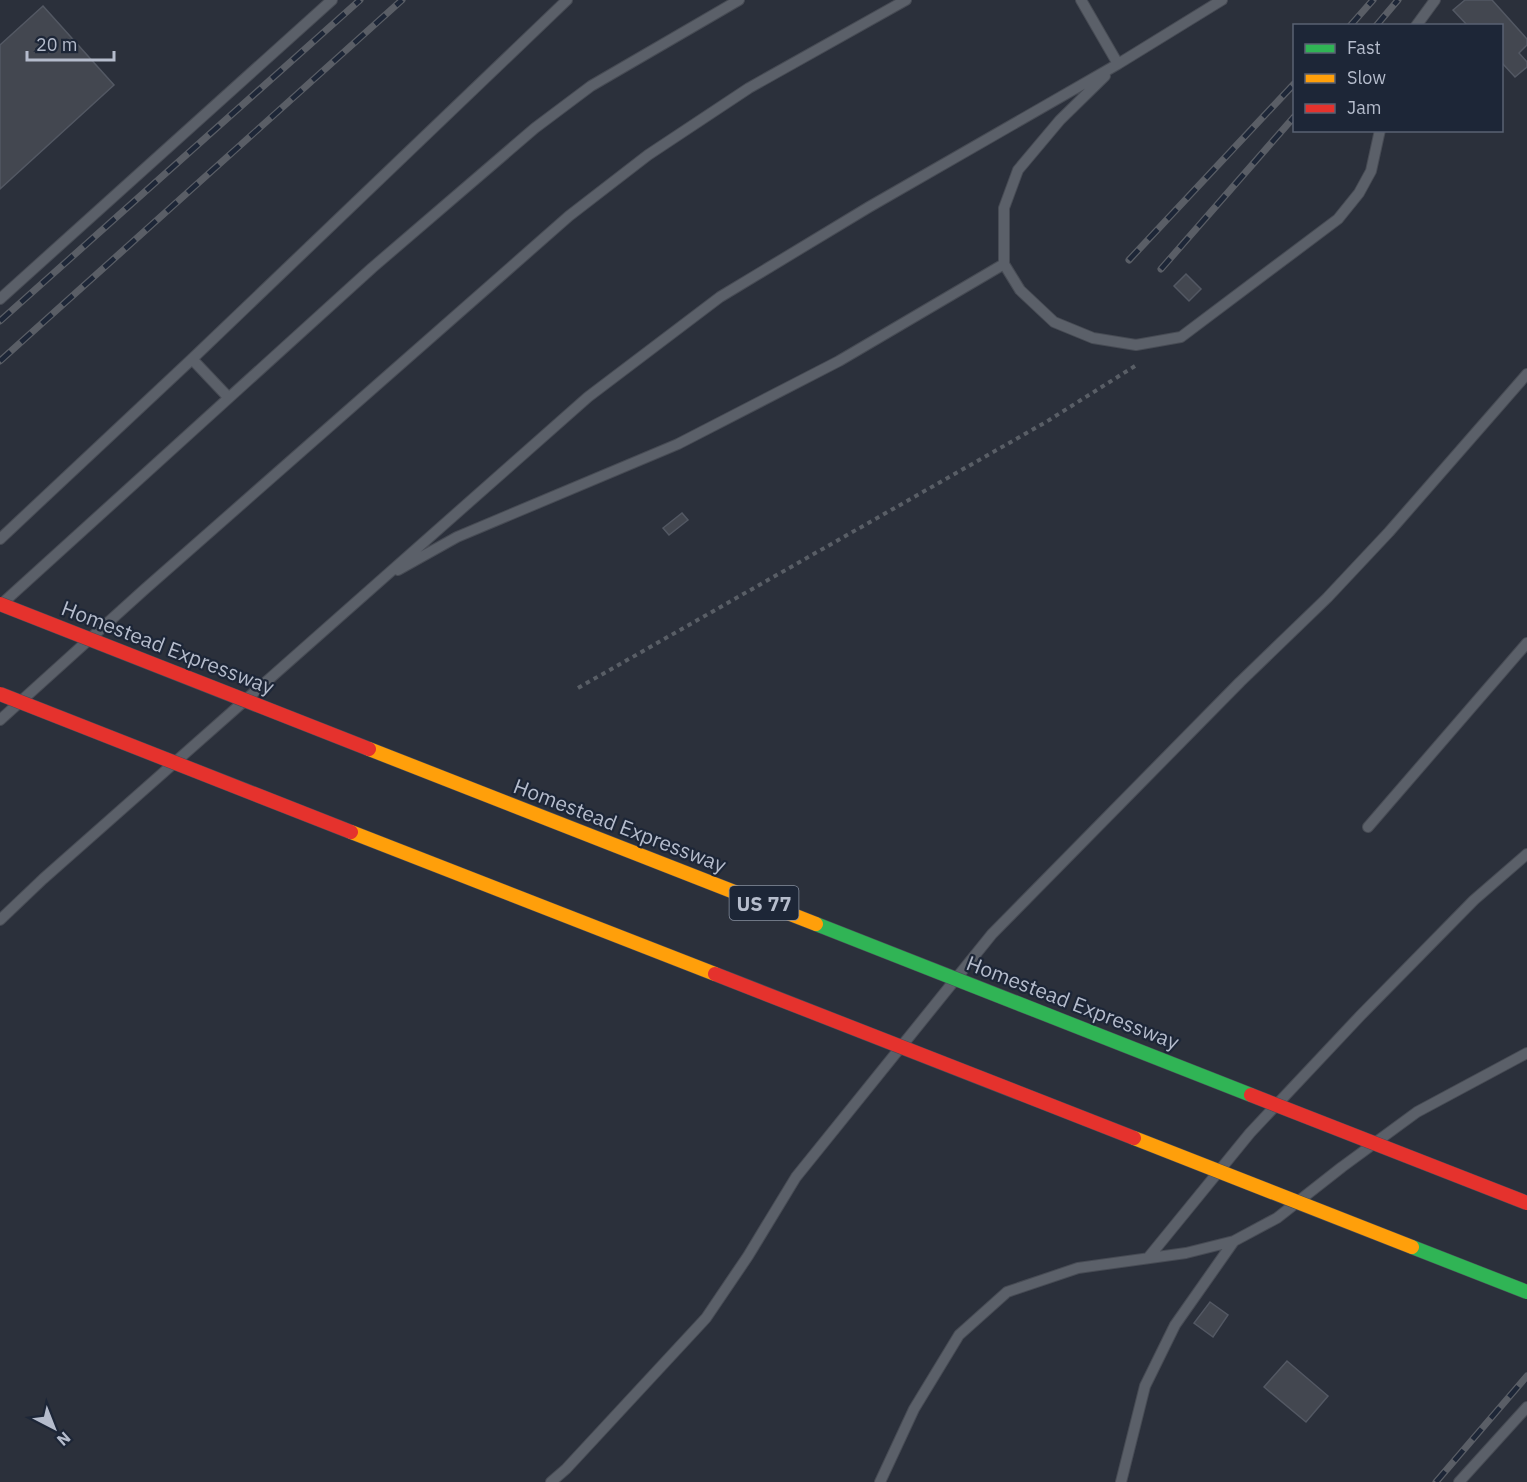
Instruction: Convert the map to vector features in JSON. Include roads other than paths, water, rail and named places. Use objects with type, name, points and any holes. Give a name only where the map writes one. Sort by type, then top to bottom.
[{"type":"highway","name":"Homestead Expressway","points":[[0,605],[1527,1203]]},
{"type":"highway","points":[[0,694],[1527,1292]]},
{"type":"lane","points":[[0,299],[332,0]]},
{"type":"lane","points":[[0,539],[192,359],[567,0]]},
{"type":"lane","points":[[0,605],[228,397],[535,128],[591,86],[739,0]]},
{"type":"lane","points":[[0,720],[145,589],[569,216],[648,155],[748,88],[906,0]]},
{"type":"lane","points":[[1081,0],[1118,64]]},
{"type":"lane","points":[[0,920],[376,582],[588,397],[720,297],[868,207],[1118,64],[1222,0]]},
{"type":"lane","points":[[1417,24],[1435,0]]},
{"type":"lane","points":[[1118,64],[1060,120],[1018,170],[1004,208],[1004,264],[1020,290],[1054,322],[1093,338],[1136,345],[1181,337],[1338,219],[1359,193],[1371,171],[1380,132]]},
{"type":"lane","points":[[376,582],[457,537],[678,444],[839,361],[1004,264]]},
{"type":"lane","points":[[192,359],[228,397]]},
{"type":"lane","points":[[551,1482],[706,1318],[748,1256],[796,1177],[992,934],[1240,681],[1327,598],[1389,532],[1527,374]]},
{"type":"lane","points":[[1368,827],[1527,643]]},
{"type":"lane","points":[[1148,1258],[1250,1133],[1353,1023],[1474,900],[1527,854]]},
{"type":"lane","points":[[880,1482],[914,1409],[959,1335],[1007,1292],[1078,1268],[1186,1253],[1234,1241],[1277,1218],[1417,1113],[1527,1053]]},
{"type":"lane","points":[[1120,1482],[1145,1386],[1175,1325],[1234,1241]]},
{"type":"lane","points":[[1459,1482],[1527,1407]]},
{"type":"railway","points":[[0,321],[360,0]]},
{"type":"railway","points":[[0,361],[402,0]]},
{"type":"railway","points":[[1352,24],[1373,0]]},
{"type":"railway","points":[[1378,24],[1398,0]]},
{"type":"railway","points":[[1129,260],[1293,85]]},
{"type":"railway","points":[[1161,269],[1293,118]]},
{"type":"railway","points":[[1436,1482],[1527,1376]]}]
